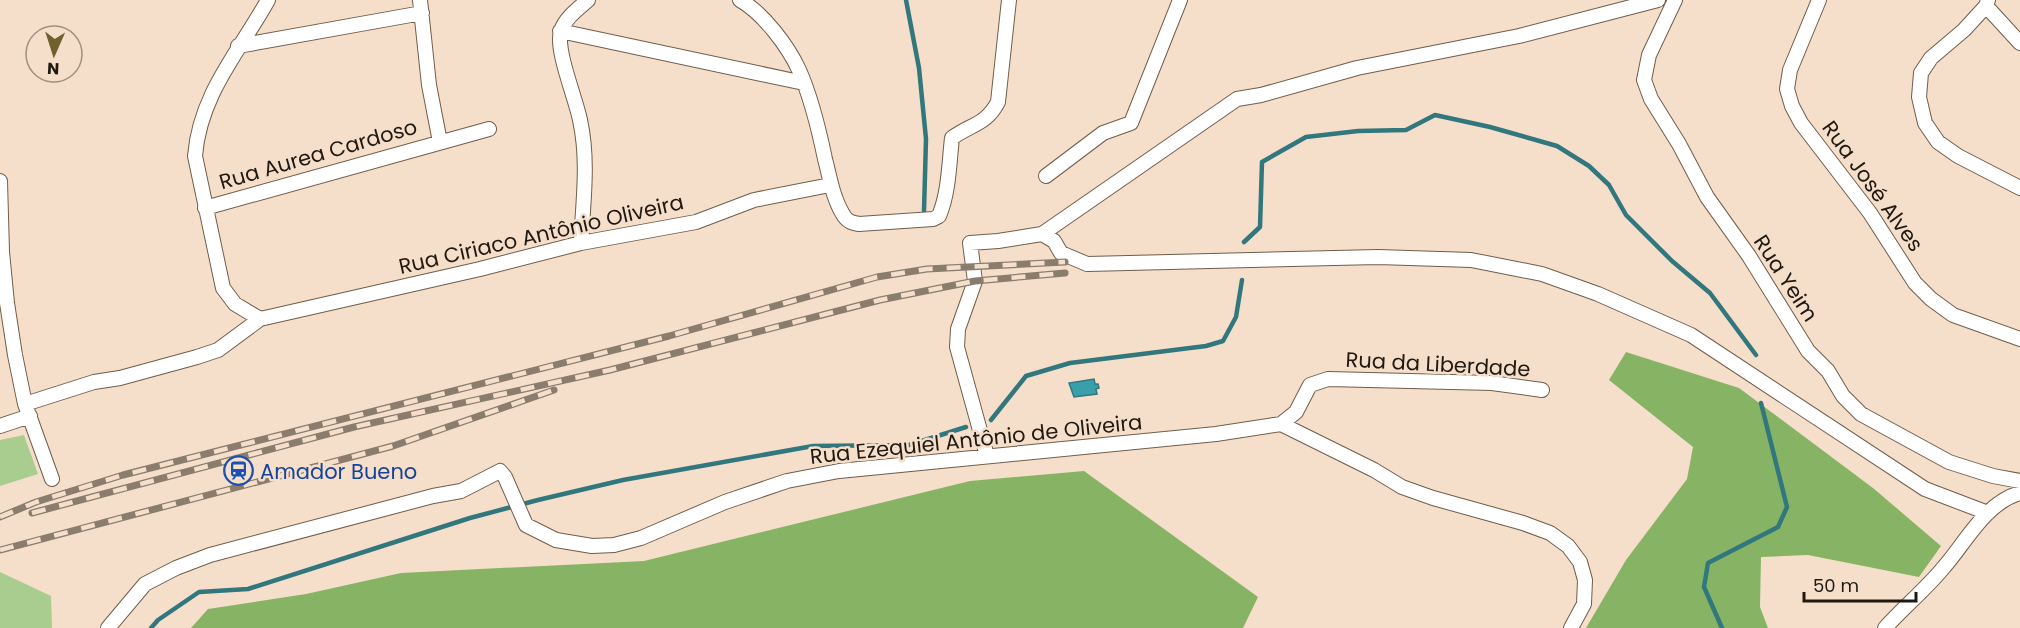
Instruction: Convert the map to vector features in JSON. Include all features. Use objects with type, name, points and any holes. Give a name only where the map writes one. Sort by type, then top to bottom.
[{"type":"street","name":"Rua Aurea Cardoso","points":[[268,0],[238,46],[202,116],[197,134],[195,156],[205,208],[489,129]]},
{"type":"street","points":[[581,243],[586,187],[585,151],[580,120],[562,59],[560,31],[571,16],[588,0]]},
{"type":"street","points":[[740,0],[759,13],[781,41],[798,69],[825,159],[830,185],[844,216],[849,222],[860,224],[933,219],[939,216],[947,188],[952,138],[983,122],[992,114],[998,102],[1009,0]]},
{"type":"street","points":[[1046,176],[1103,133],[1131,123],[1180,0]]},
{"type":"street","points":[[987,456],[957,347],[958,329],[975,281],[970,243],[1042,234],[1237,99],[1357,68],[1520,36],[1658,0]]},
{"type":"street","name":"Rua Yeim","points":[[1675,0],[1649,55],[1644,80],[1651,99],[1679,144],[1707,197],[1749,256],[1808,351],[1828,371],[1843,396],[1861,414],[1949,462],[1993,476],[2020,481]]},
{"type":"street","name":"Rua José Alves","points":[[1819,0],[1790,70],[1787,89],[1792,106],[1801,123],[1870,213],[1915,283],[1931,299],[1953,315],[2020,339]]},
{"type":"street","points":[[2020,43],[1987,3],[1964,30],[1931,58],[1921,73],[1919,96],[1925,123],[1938,142],[1958,156],[2020,188]]},
{"type":"street","points":[[238,46],[421,6],[429,85],[440,142]]},
{"type":"street","points":[[560,31],[804,83]]},
{"type":"street","points":[[0,181],[2,252],[7,303],[28,410],[52,479]]},
{"type":"street","name":"Rua Ciriaco Antônio Oliveira","points":[[0,426],[28,410],[94,382],[120,378],[218,350],[260,319],[480,269],[581,243],[696,222],[754,200],[830,185]]},
{"type":"street","points":[[205,208],[222,288],[235,304],[260,319]]},
{"type":"street","points":[[1042,234],[1054,240],[1061,253],[1087,264],[1378,257],[1471,260],[1542,274],[1598,294],[1691,335],[1925,489],[1988,513]]},
{"type":"street","name":"Rua da Liberdade","points":[[1281,424],[1296,412],[1310,385],[1328,379],[1492,383],[1542,390]]},
{"type":"street","points":[[1281,424],[1366,466],[1402,487],[1550,533],[1568,546],[1580,562],[1585,580],[1584,604],[1571,628]]},
{"type":"street","name":"Rua Ezequiel Antônio de Oliveira","points":[[108,628],[145,584],[176,568],[210,555],[433,496],[461,491],[500,471],[505,477],[526,525],[556,540],[572,544],[614,545],[641,538],[725,502],[787,481],[839,471],[1216,434],[1281,424]]},
{"type":"street","points":[[1885,628],[1944,568],[1988,513],[2011,495],[2020,493]]},
{"type":"green space","points":[[1626,352],[1739,388],[1873,488],[1941,546],[1919,577],[1808,555],[1761,557],[1760,607],[1768,628],[1586,628],[1626,560],[1687,479],[1693,447],[1609,380]]},
{"type":"green space","points":[[24,435],[38,474],[0,486],[0,440]]},
{"type":"green space","points":[[1084,471],[1258,597],[1243,628],[191,628],[208,609],[306,594],[401,573],[644,561],[970,481]]},
{"type":"green space","points":[[0,572],[51,596],[52,628],[0,628]]},
{"type":"water","points":[[1094,379],[1099,388],[1096,389],[1097,394],[1074,397],[1069,383]]},
{"type":"waterway","points":[[906,0],[919,68],[926,139],[924,211]]},
{"type":"waterway","points":[[1244,242],[1260,227],[1262,162],[1306,137],[1358,131],[1406,130],[1435,115],[1490,127],[1557,146],[1589,166],[1609,185],[1626,215],[1672,261],[1710,293],[1756,355]]},
{"type":"waterway","points":[[991,420],[1026,376],[1070,363],[1206,346],[1223,341],[1236,317],[1242,280]]},
{"type":"waterway","points":[[1722,628],[1704,587],[1708,563],[1778,527],[1787,507],[1761,403]]},
{"type":"waterway","points":[[151,628],[158,620],[199,592],[248,589],[470,518],[538,500],[623,480],[813,446],[909,445],[966,427]]},
{"type":"railway","points":[[0,517],[36,502],[123,475],[669,336],[877,277],[927,269],[1065,262]]},
{"type":"railway","points":[[32,513],[354,427],[610,370],[880,300],[975,281],[1065,273]]},
{"type":"railway","points":[[0,550],[393,446],[554,390]]},
{"type":"place","name":"Amador Bueno","points":[[239,471]]}]
